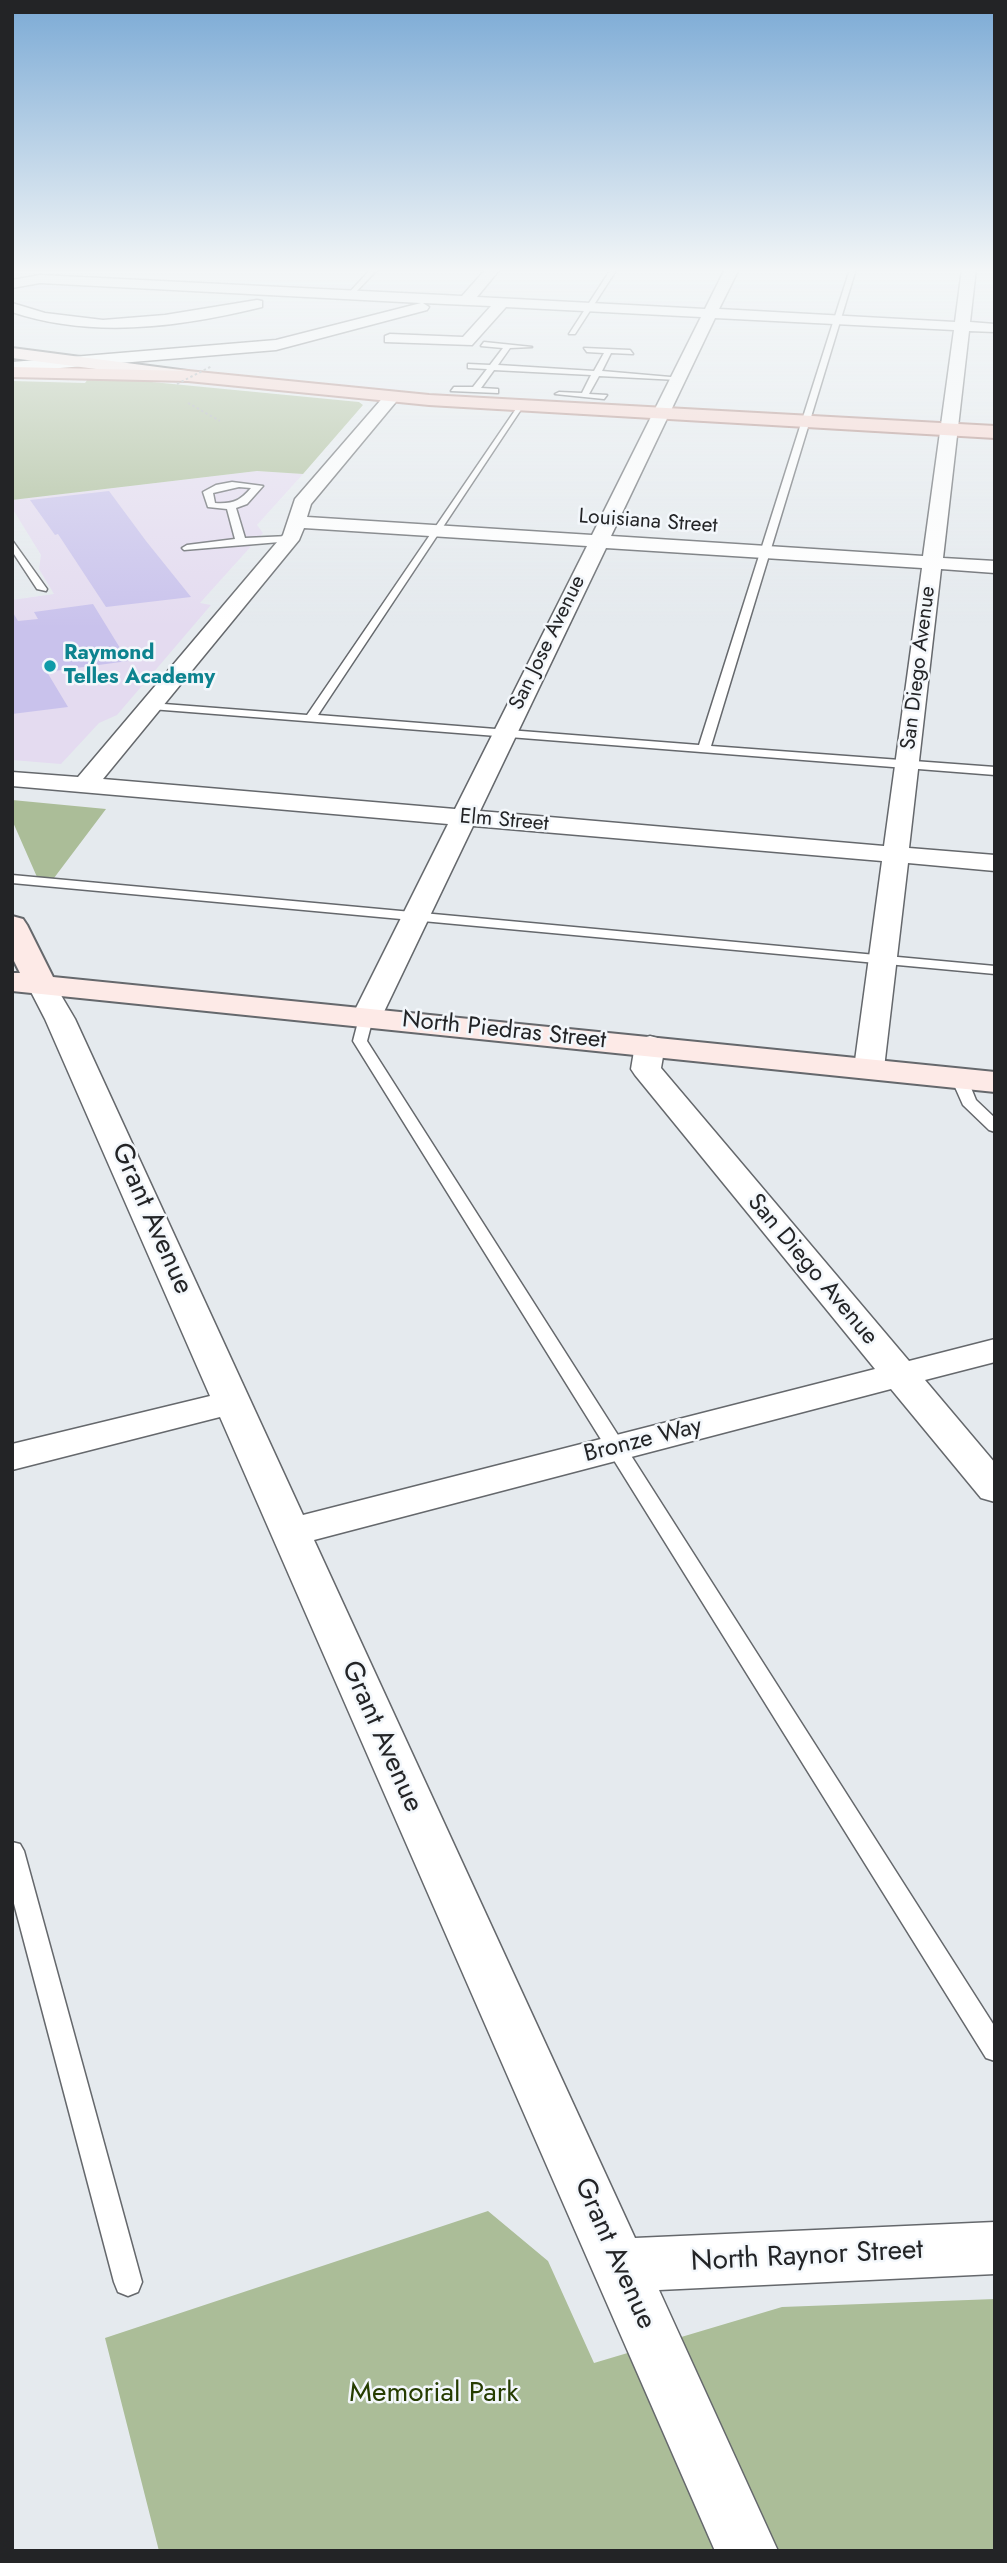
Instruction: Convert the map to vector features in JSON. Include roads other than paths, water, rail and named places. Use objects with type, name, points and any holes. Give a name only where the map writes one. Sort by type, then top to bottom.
[{"type":"main road","points":[[288,389],[520,405],[995,432]]},
{"type":"main road","name":"Grant Avenue","points":[[12,925],[27,984]]},
{"type":"main road","name":"North Piedras Street","points":[[27,984],[995,1082]]},
{"type":"street","name":"San Jose Avenue","points":[[366,1018],[673,389]]},
{"type":"street","name":"San Diego Avenue","points":[[869,1068],[954,389]]},
{"type":"street","points":[[85,785],[293,531],[302,503],[392,397]]},
{"type":"street","name":"Louisiana Street","points":[[293,531],[435,531],[995,567]]},
{"type":"street","name":"Elm Street","points":[[12,779],[995,863]]},
{"type":"street","name":"Grant Avenue","points":[[27,984],[60,1019],[747,2551]]},
{"type":"street","name":"San Diego Avenue","points":[[650,1045],[646,1069],[995,1489]]},
{"type":"street","name":"Bronze Way","points":[[292,1532],[995,1350]]},
{"type":"street","points":[[12,1457],[233,1402]]},
{"type":"street","name":"North Raynor Street","points":[[619,2265],[995,2249]]},
{"type":"lane","points":[[460,389],[495,391]]},
{"type":"lane","points":[[584,396],[588,389]]},
{"type":"lane","points":[[704,748],[815,389]]},
{"type":"lane","points":[[559,394],[604,397]]},
{"type":"lane","points":[[310,718],[520,405]]},
{"type":"lane","points":[[246,484],[258,486],[244,502],[231,508],[211,505],[208,492],[214,488],[246,484]]},
{"type":"lane","points":[[231,508],[241,541]]},
{"type":"lane","points":[[187,548],[293,531]]},
{"type":"lane","points":[[12,543],[42,589]]},
{"type":"lane","points":[[151,706],[995,771]]},
{"type":"lane","points":[[12,878],[995,970]]},
{"type":"lane","points":[[366,1018],[360,1041],[995,2050]]},
{"type":"lane","points":[[959,1078],[969,1102],[995,1128]]},
{"type":"lane","points":[[12,1850],[128,2282]]},
{"type":"place","name":"Raymond Telles Academy","points":[[50,666]]},
{"type":"park label","name":"Memorial Park","points":[[434,2394]]}]
